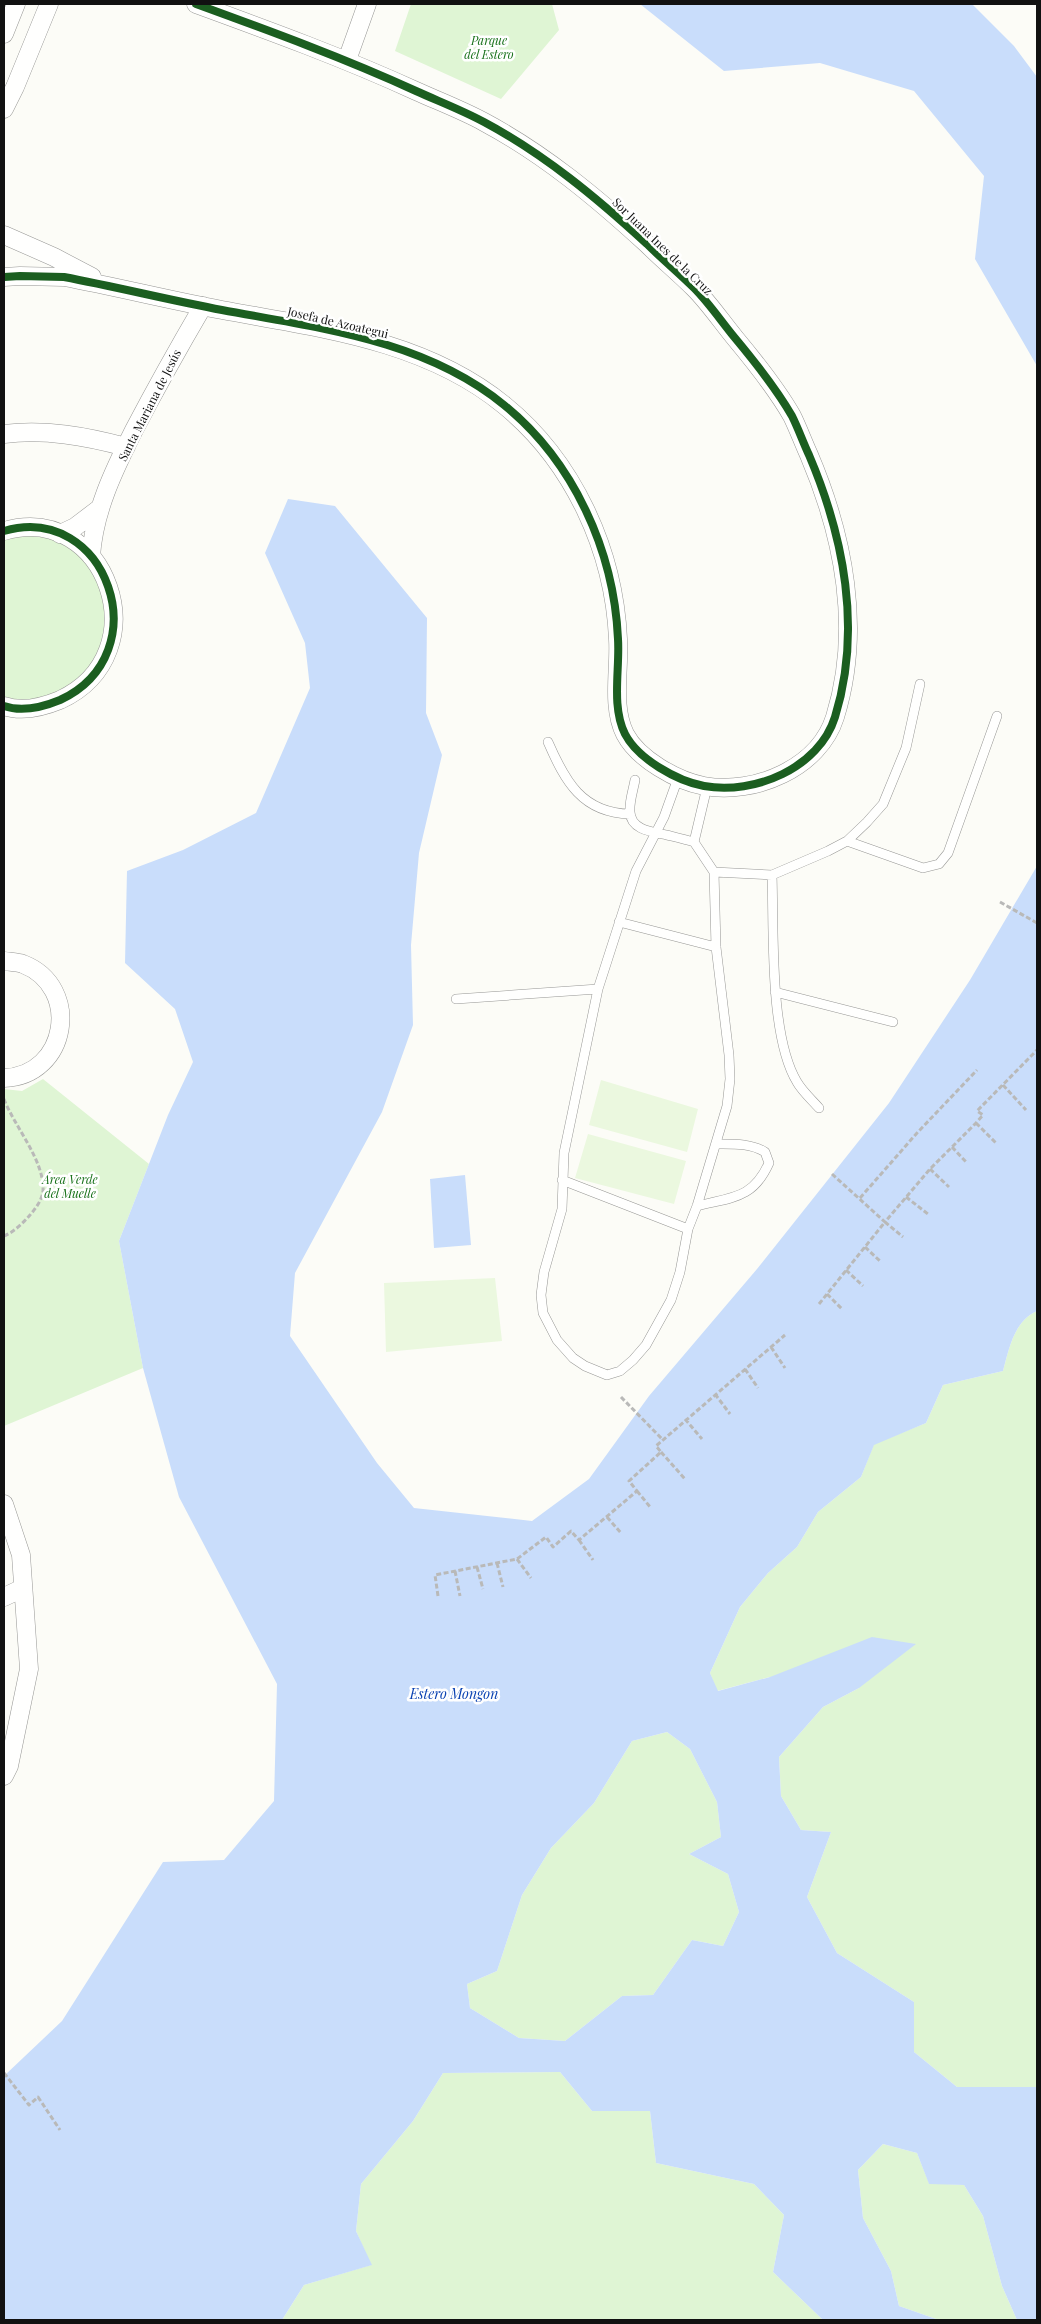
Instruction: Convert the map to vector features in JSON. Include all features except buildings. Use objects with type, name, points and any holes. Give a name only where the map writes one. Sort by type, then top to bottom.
[{"type":"street","points":[[4,34],[16,4]]},
{"type":"street","points":[[4,109],[15,87],[48,4]]},
{"type":"street","name":"Sor Juana Ines de la Cruz","points":[[196,4],[347,60],[483,121],[546,160],[604,204],[696,290],[754,362],[791,415],[819,480],[842,552],[847,616],[846,655],[834,721],[819,748]]},
{"type":"street","points":[[347,60],[367,4]]},
{"type":"street","points":[[4,235],[54,257],[108,285]]},
{"type":"street","points":[[4,277],[64,277],[108,285]]},
{"type":"street","name":"Josefa de Azoategui","points":[[108,285],[203,306],[344,333],[395,347],[465,377],[504,405],[531,429],[552,454],[593,524],[604,555],[618,623],[618,713],[624,731],[637,752],[678,778],[707,787],[753,785],[799,765],[819,748]]},
{"type":"street","name":"Santa Mariana de Jesús","points":[[91,556],[93,531],[100,507],[126,447],[162,375],[203,306]]},
{"type":"street","points":[[4,434],[32,430],[75,435],[126,447]]},
{"type":"street","name":"Santa Mariana de Jesús","points":[[60,534],[75,528],[100,507]]},
{"type":"street","points":[[4,531],[15,528],[46,530],[60,534],[77,543],[91,556],[105,576],[114,607],[113,639],[99,669],[76,692],[46,706],[5,708]]},
{"type":"street","points":[[4,960],[22,964],[39,972],[52,986],[59,1004],[61,1023],[57,1042],[47,1058],[32,1070],[14,1077],[4,1078]]},
{"type":"street","points":[[4,1504],[21,1555],[29,1669],[9,1766],[4,1776]]},
{"type":"street","points":[[4,1597],[24,1588]]},
{"type":"lane","points":[[714,872],[772,875],[828,851],[847,840],[867,822],[883,804],[906,748],[920,684]]},
{"type":"lane","points":[[847,840],[923,868],[938,864],[948,853],[997,716]]},
{"type":"lane","points":[[548,742],[561,771],[579,794],[605,811],[630,814]]},
{"type":"lane","points":[[635,780],[630,814],[632,821],[639,827],[656,834],[669,835],[694,842],[714,872],[716,947],[730,1079],[727,1106],[697,1206],[688,1229],[680,1272],[671,1300],[646,1345],[620,1371],[607,1375],[596,1372],[573,1358],[557,1340],[543,1313],[541,1295],[544,1272],[562,1209],[564,1153],[598,989],[636,871],[656,834],[678,778]]},
{"type":"lane","points":[[694,842],[707,787]]},
{"type":"lane","points":[[772,875],[776,992],[784,1048],[797,1082],[819,1108]]},
{"type":"lane","points":[[619,922],[716,947]]},
{"type":"lane","points":[[456,999],[598,989]]},
{"type":"lane","points":[[776,992],[892,1022]]},
{"type":"lane","points":[[697,1206],[738,1196],[753,1189],[762,1179],[769,1163],[765,1152],[758,1147],[743,1144],[716,1144]]},
{"type":"lane","points":[[562,1180],[688,1229]]},
{"type":"path","points":[[1000,902],[1037,923]]},
{"type":"path","points":[[819,1304],[930,1169],[976,1123],[982,1115],[978,1111],[1037,1050]]},
{"type":"path","points":[[860,1198],[917,1133],[977,1070]]},
{"type":"path","points":[[1003,1084],[1026,1110]]},
{"type":"path","points":[[4,1099],[39,1171],[43,1193],[37,1206],[27,1219],[10,1234],[4,1236]]},
{"type":"path","points":[[976,1123],[996,1143]]},
{"type":"path","points":[[952,1147],[967,1163]]},
{"type":"path","points":[[930,1169],[950,1187]]},
{"type":"path","points":[[832,1174],[903,1237]]},
{"type":"path","points":[[906,1197],[928,1214]]},
{"type":"path","points":[[865,1247],[881,1262]]},
{"type":"path","points":[[846,1270],[863,1286]]},
{"type":"path","points":[[827,1294],[842,1309]]},
{"type":"path","points":[[685,1479],[656,1446],[685,1419],[785,1335]]},
{"type":"path","points":[[771,1347],[785,1368]]},
{"type":"path","points":[[745,1369],[758,1388]]},
{"type":"path","points":[[715,1394],[730,1414]]},
{"type":"path","points":[[620,1397],[664,1440]]},
{"type":"path","points":[[685,1419],[702,1439]]},
{"type":"path","points":[[650,1508],[629,1481],[662,1452]]},
{"type":"path","points":[[579,1540],[637,1491]]},
{"type":"path","points":[[607,1516],[621,1533]]},
{"type":"path","points":[[438,1596],[435,1575],[517,1559],[546,1537],[553,1547],[571,1531],[593,1560]]},
{"type":"path","points":[[517,1559],[531,1578]]},
{"type":"path","points":[[497,1563],[503,1587]]},
{"type":"path","points":[[476,1567],[483,1589]]},
{"type":"path","points":[[455,1571],[460,1596]]},
{"type":"path","points":[[4,2073],[29,2105],[38,2097],[60,2130]]},
{"type":"green space","name":"Parque del Estero","points":[[411,4],[552,4],[559,30],[501,99],[395,51]]},
{"type":"green space","points":[[46,529],[105,577],[113,639],[76,692],[4,704],[4,531]]},
{"type":"green space","name":"Área Verde del Muelle","points":[[43,1079],[149,1164],[119,1241],[143,1368],[4,1426],[4,1089],[22,1091]]},
{"type":"green space","points":[[601,1080],[698,1109],[687,1152],[589,1125]]},
{"type":"green space","points":[[588,1134],[686,1161],[674,1204],[575,1178]]},
{"type":"green space","points":[[495,1278],[502,1341],[386,1352],[384,1283]]},
{"type":"green space","points":[[1037,1311],[1037,2087],[957,2087],[914,2052],[914,2002],[837,1953],[807,1897],[831,1832],[801,1830],[781,1796],[779,1757],[823,1707],[859,1688],[770,1677],[717,1691],[710,1673],[740,1607],[768,1573],[797,1547],[818,1512],[861,1477],[874,1444],[926,1423],[943,1385],[1003,1371],[1014,1336],[1023,1321]]},
{"type":"green space","points":[[667,1732],[690,1749],[717,1802],[721,1837],[689,1854],[728,1874],[739,1912],[723,1946],[692,1940],[653,1995],[622,1996],[565,2041],[519,2038],[470,2008],[467,1984],[497,1971],[522,1895],[551,1848],[594,1803],[632,1741]]},
{"type":"green space","points":[[560,2072],[592,2111],[650,2111],[656,2163],[754,2184],[784,2215],[773,2272],[823,2320],[282,2320],[304,2285],[371,2265],[356,2231],[361,2184],[413,2121],[443,2073]]},
{"type":"green space","points":[[883,2144],[917,2153],[929,2183],[964,2185],[983,2216],[1002,2286],[1017,2320],[939,2320],[899,2306],[891,2271],[863,2218],[858,2170]]},
{"type":"water","points":[[640,4],[972,4],[1014,46],[1037,77],[1037,366],[975,259],[984,176],[914,91],[820,63],[724,71]]},
{"type":"water","name":"Estero Mongon","points":[[288,499],[335,506],[427,618],[426,713],[442,755],[419,853],[411,945],[413,1025],[382,1112],[295,1273],[290,1336],[377,1463],[414,1508],[532,1521],[589,1479],[649,1396],[757,1269],[889,1103],[970,980],[1037,866],[1037,1311],[1023,1322],[1014,1336],[1003,1371],[943,1385],[926,1423],[874,1445],[861,1477],[818,1512],[797,1547],[768,1573],[740,1607],[710,1673],[718,1691],[770,1677],[872,1637],[916,1644],[859,1688],[823,1707],[779,1757],[781,1796],[801,1830],[831,1832],[807,1897],[837,1953],[914,2002],[914,2052],[957,2087],[1037,2087],[1037,2320],[1017,2320],[1002,2286],[983,2216],[964,2185],[929,2184],[917,2153],[883,2144],[858,2170],[863,2218],[891,2271],[899,2306],[939,2320],[823,2320],[773,2272],[784,2215],[754,2184],[656,2163],[650,2111],[592,2111],[560,2072],[443,2073],[413,2121],[361,2184],[356,2231],[372,2265],[304,2285],[282,2320],[4,2320],[4,2076],[62,2021],[163,1862],[224,1860],[274,1801],[277,1684],[179,1497],[143,1368],[119,1241],[168,1115],[193,1062],[175,1009],[125,963],[127,871],[183,850],[256,813],[310,688],[305,643],[265,553]],"holes":[[[667,1732],[690,1749],[717,1802],[721,1837],[689,1854],[728,1874],[739,1912],[723,1946],[692,1940],[653,1995],[622,1996],[565,2041],[519,2038],[470,2008],[467,1984],[497,1971],[522,1895],[551,1848],[594,1803],[632,1741]]]},
{"type":"water","points":[[465,1175],[471,1245],[434,1248],[430,1179]]},
{"type":"cycle path","points":[[4,277],[64,277],[333,331],[406,351],[440,365],[473,383],[504,405],[529,427],[569,480],[585,510],[598,541],[608,573],[615,606],[618,639],[618,712],[625,734],[639,752],[659,768],[682,779],[704,786],[724,788],[764,782],[783,774],[800,764],[815,751],[827,735],[835,717],[843,684],[847,651],[848,617],[840,551],[832,518],[809,455],[792,416],[765,376],[705,300],[688,282],[609,210],[528,148],[484,122],[362,67],[196,4]]},
{"type":"cycle path","points":[[4,531],[40,528],[70,538],[93,559],[108,587],[114,618],[108,650],[91,678],[53,703],[25,709],[4,706]]}]
